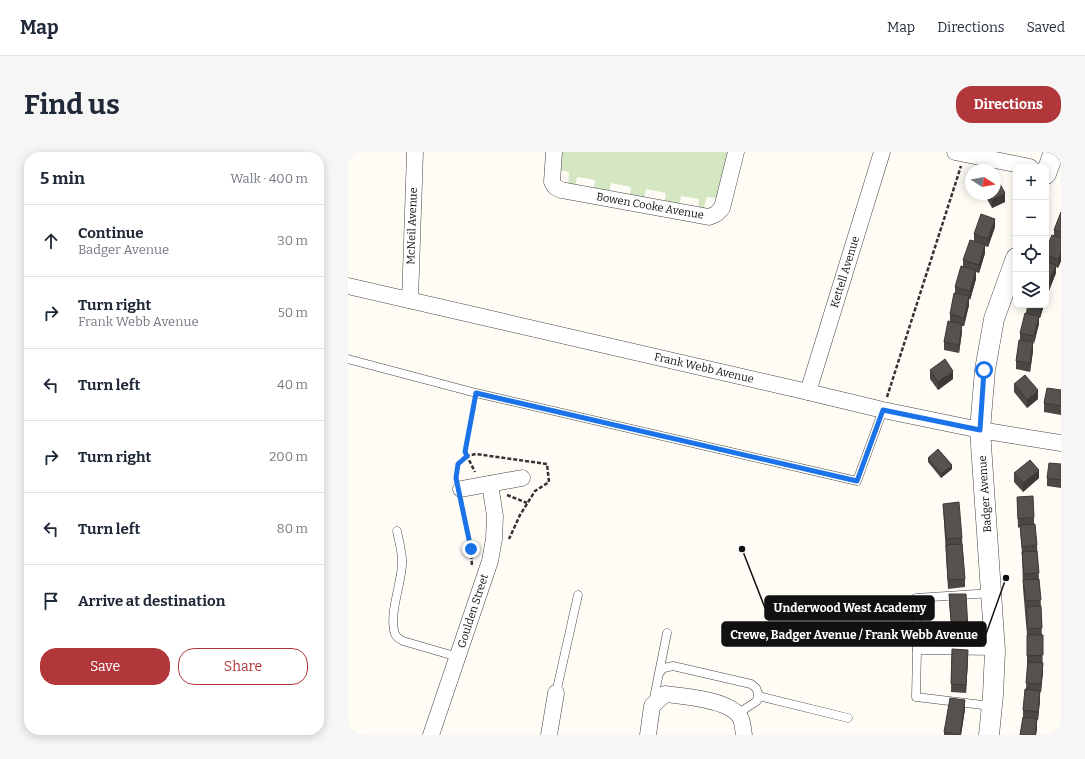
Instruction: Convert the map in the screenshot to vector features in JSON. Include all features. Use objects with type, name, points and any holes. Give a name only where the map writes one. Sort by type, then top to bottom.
[{"type":"street","name":"McNeil Avenue","points":[[410,300],[415,152]]},
{"type":"street","name":"Bowen Cooke Avenue","points":[[554,152],[552,182],[555,187],[561,190],[709,216],[716,214],[722,208],[736,152]]},
{"type":"street","name":"Kettell Avenue","points":[[808,392],[882,152]]},
{"type":"street","points":[[1046,164],[1054,152]]},
{"type":"street","points":[[960,153],[1013,164]]},
{"type":"street","name":"Badger Avenue","points":[[989,735],[995,651],[980,430],[984,370],[994,319],[1013,266]]},
{"type":"street","name":"Frank Webb Avenue","points":[[348,286],[883,410],[980,430],[1061,443]]},
{"type":"street","points":[[459,488],[522,478]]},
{"type":"street","name":"Goulden Street","points":[[431,735],[490,562],[494,539],[495,516],[486,484]]},
{"type":"street","points":[[549,735],[556,693]]},
{"type":"street","points":[[648,735],[652,706],[665,694],[698,698],[734,711],[741,719],[744,735]]},
{"type":"lane","points":[[348,359],[476,393],[857,481],[883,410]]},
{"type":"lane","points":[[397,532],[402,565],[394,614],[394,630],[396,635],[403,641],[458,657]]},
{"type":"lane","points":[[992,593],[916,598],[916,697],[992,706]]},
{"type":"lane","points":[[556,693],[578,595]]},
{"type":"lane","points":[[652,706],[667,633]]},
{"type":"lane","points":[[916,650],[995,651]]},
{"type":"lane","points":[[659,673],[664,668],[673,666],[751,684],[756,688],[758,693],[757,701],[734,711]]},
{"type":"lane","points":[[758,696],[848,718]]},
{"type":"path","points":[[883,410],[960,153]]},
{"type":"path","points":[[476,393],[465,452],[486,484]]},
{"type":"path","points":[[467,456],[458,464],[459,488],[471,549],[472,571]]},
{"type":"green space","points":[[559,152],[728,152],[717,198],[707,197],[703,211],[698,210],[699,199],[681,196],[679,207],[664,204],[666,193],[646,189],[644,201],[629,198],[631,187],[611,183],[609,195],[593,192],[595,180],[577,177],[575,188],[568,187],[569,172],[559,170]]},
{"type":"building","points":[[1001,186],[1005,193],[1001,195]]},
{"type":"building","points":[[1061,212],[1061,232],[1054,230]]},
{"type":"building","points":[[981,214],[995,219],[988,239],[974,234]]},
{"type":"building","points":[[1052,235],[1061,238],[1061,253],[1058,259],[1049,256],[1049,242]]},
{"type":"building","points":[[970,240],[985,244],[979,265],[963,260]]},
{"type":"building","points":[[1049,263],[1056,265],[1049,282]]},
{"type":"building","points":[[961,266],[976,270],[970,291],[955,287]]},
{"type":"building","points":[[954,293],[969,296],[964,318],[950,314]]},
{"type":"building","points":[[1025,313],[1039,316],[1034,336],[1020,333]]},
{"type":"building","points":[[948,321],[962,324],[959,345],[944,342]]},
{"type":"building","points":[[1019,340],[1033,342],[1030,363],[1016,361]]},
{"type":"building","points":[[945,359],[953,371],[938,382],[930,370]]},
{"type":"building","points":[[1025,375],[1038,390],[1027,400],[1014,384]]},
{"type":"building","points":[[1047,388],[1061,390],[1061,406],[1044,403]]},
{"type":"building","points":[[938,449],[952,465],[941,474],[928,458]]},
{"type":"building","points":[[1030,460],[1039,470],[1023,483],[1014,473]]},
{"type":"building","points":[[1049,463],[1061,464],[1061,480],[1047,478]]},
{"type":"building","points":[[1033,496],[1034,517],[1018,519],[1017,497]]},
{"type":"building","points":[[959,502],[962,538],[946,539],[943,504]]},
{"type":"building","points":[[1035,524],[1037,545],[1022,547],[1020,525]]},
{"type":"building","points":[[962,544],[965,579],[948,580],[946,545]]},
{"type":"building","points":[[1037,551],[1039,573],[1024,574],[1022,552]]},
{"type":"building","points":[[1039,579],[1041,600],[1026,601],[1023,580]]},
{"type":"building","points":[[949,594],[966,594],[968,629],[952,629]]},
{"type":"building","points":[[1041,606],[1042,628],[1028,629],[1026,607]]},
{"type":"building","points":[[1027,635],[1043,635],[1043,655],[1027,656]]},
{"type":"building","points":[[952,649],[968,650],[966,685],[951,684]]},
{"type":"building","points":[[1028,662],[1043,663],[1041,684],[1026,683]]},
{"type":"building","points":[[1025,689],[1040,691],[1038,712],[1023,710]]},
{"type":"building","points":[[950,698],[965,700],[960,735],[944,732]]},
{"type":"building","points":[[1023,717],[1037,719],[1035,735],[1020,735]]},
{"type":"place","name":"Underwood West Academy","points":[[742,549]]},
{"type":"place","name":"Crewe, Badger Avenue / Frank Webb Avenue","points":[[1006,578]]},
{"type":"route","points":[[471,549],[456,478],[458,464],[467,456],[465,452],[476,393],[857,481],[883,410],[980,430],[984,370]]}]
